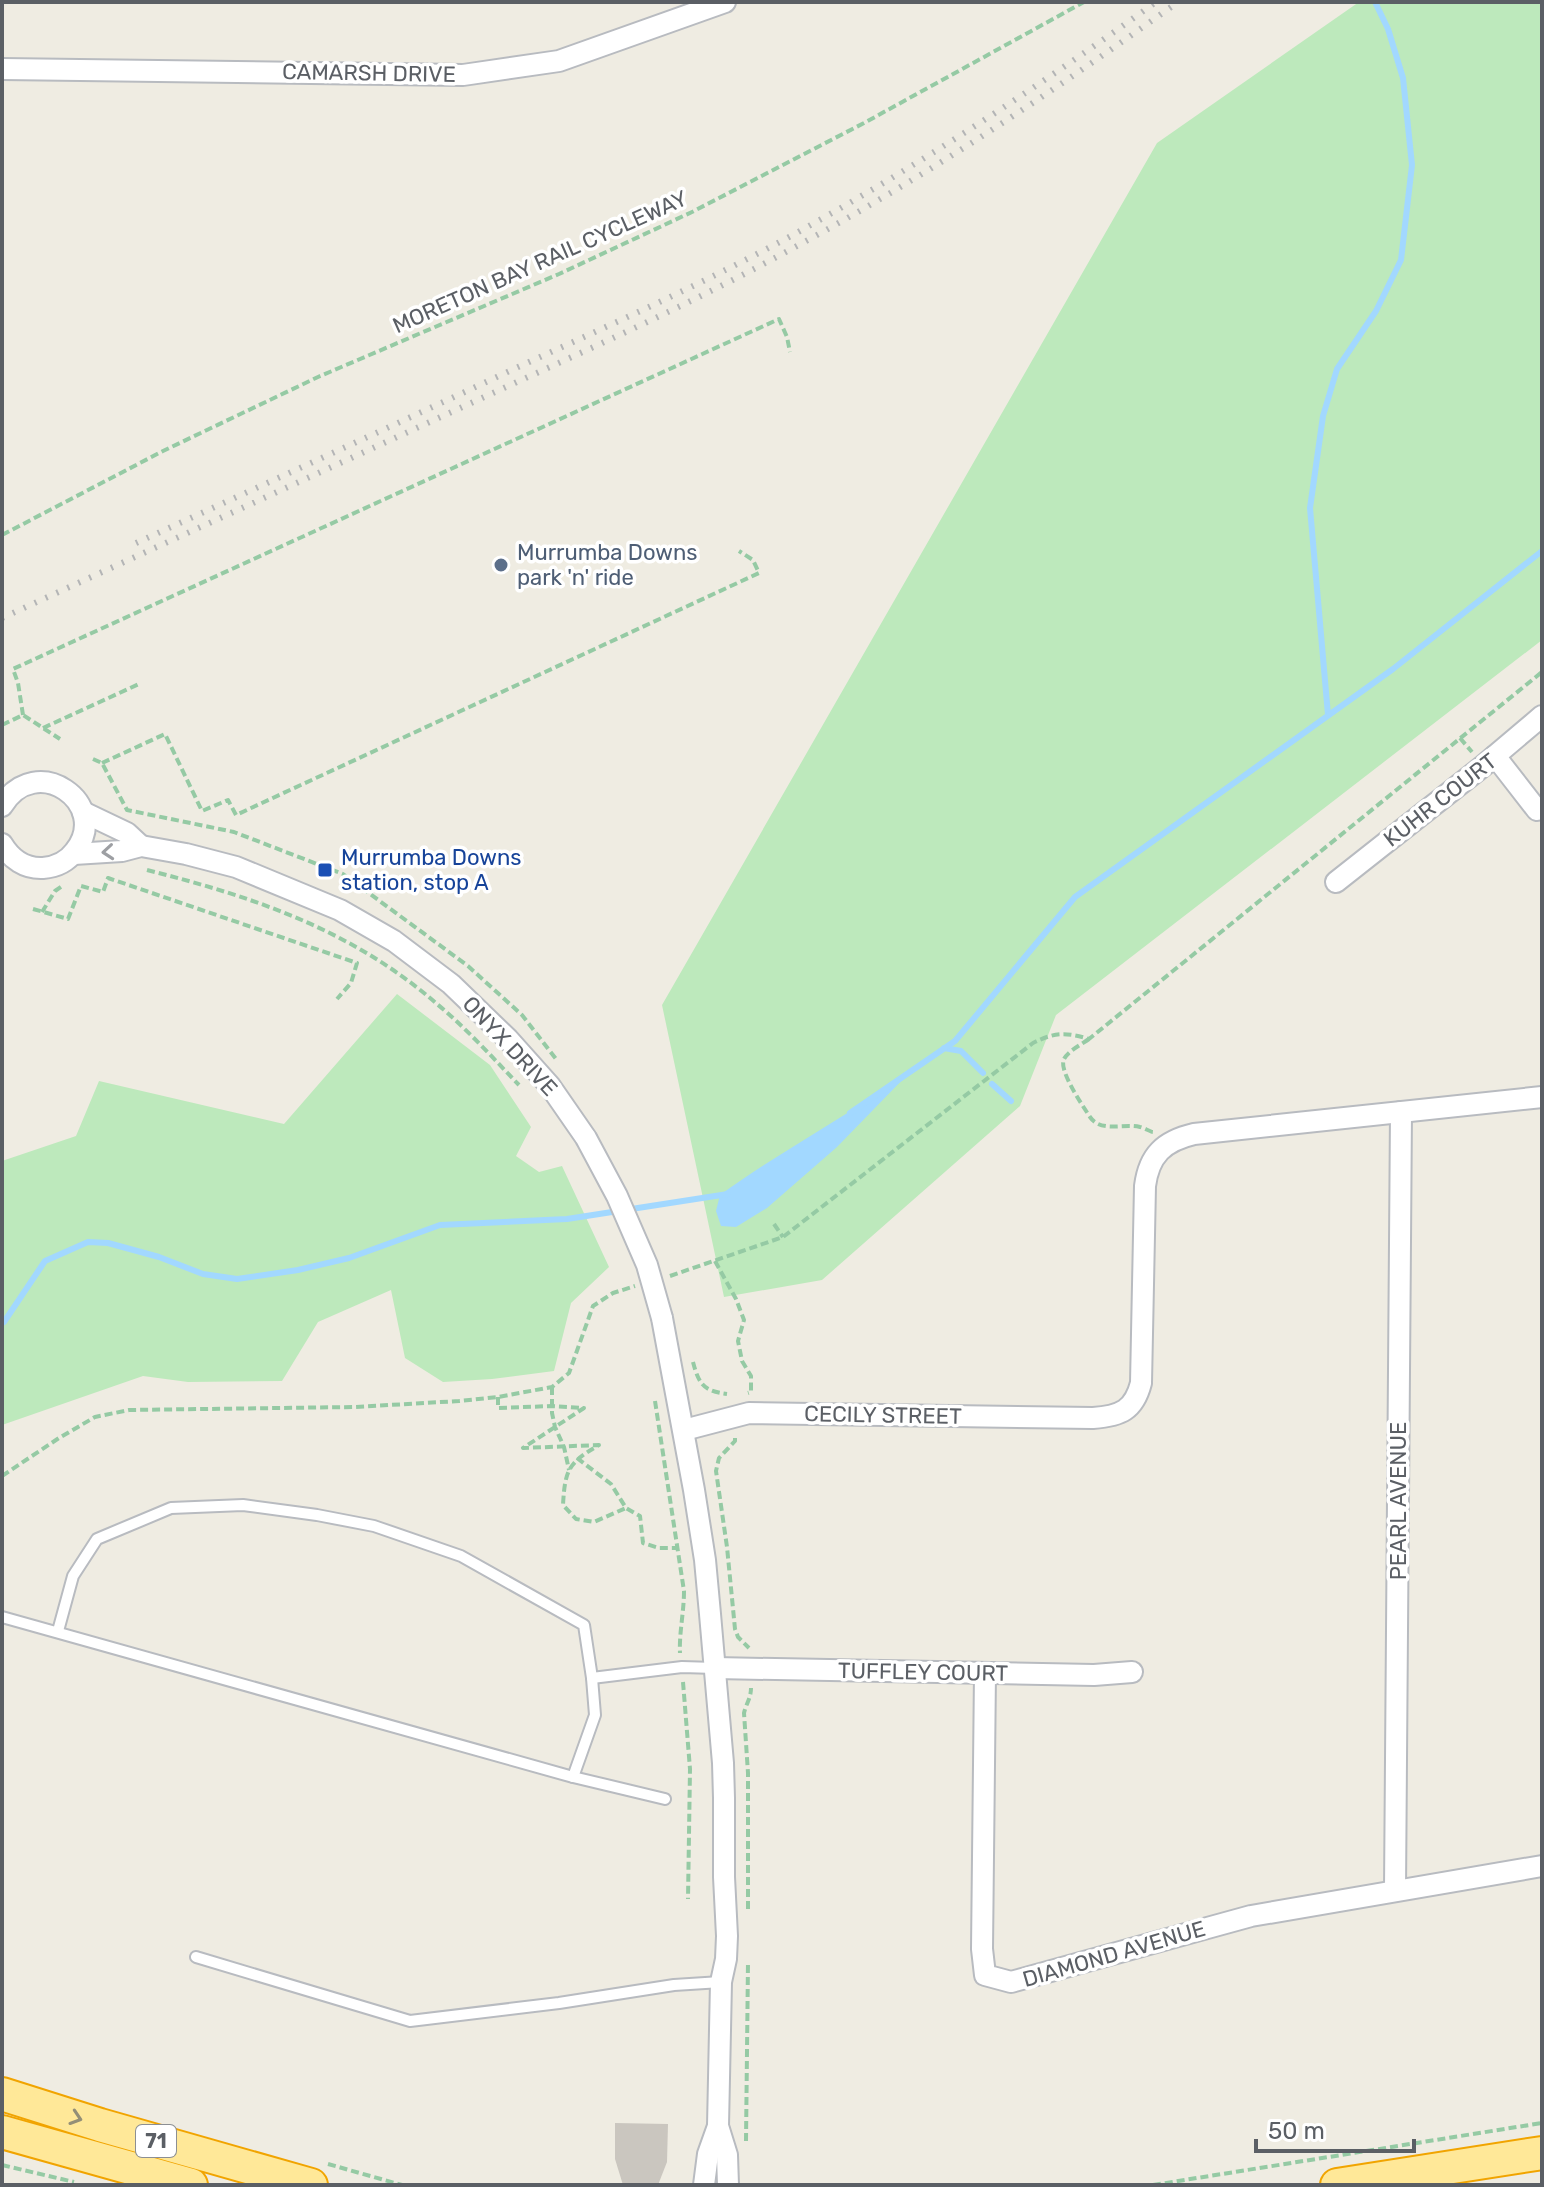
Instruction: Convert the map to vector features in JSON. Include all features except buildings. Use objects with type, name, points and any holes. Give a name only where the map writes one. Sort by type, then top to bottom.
[{"type":"highway","name":"71","points":[[2,2094],[311,2185]]},
{"type":"highway","name":"71","points":[[2,2132],[191,2185]]},
{"type":"highway","points":[[1337,2185],[1542,2153]]},
{"type":"street","name":"CAMARSH DRIVE","points":[[2,69],[463,75],[559,61],[679,10],[725,2]]},
{"type":"street","name":"KUHR COURT","points":[[1336,882],[1542,716]]},
{"type":"street","points":[[1495,756],[1537,810]]},
{"type":"street","name":"ONYX DRIVE","points":[[5,799],[28,783],[51,783],[71,793],[83,812],[127,833],[141,846]]},
{"type":"street","points":[[74,854],[84,834],[83,812]]},
{"type":"street","name":"ONYX DRIVE","points":[[2,844],[17,861],[37,868],[58,865],[74,854],[122,851],[141,846],[236,867],[340,910],[394,941],[451,984],[508,1039],[550,1086],[586,1138],[617,1196],[647,1265],[662,1318],[684,1430]]},
{"type":"street","points":[[1165,1146],[1178,1138],[1194,1134],[1542,1097]]},
{"type":"street","name":"PEARL AVENUE","points":[[1395,1890],[1401,1112]]},
{"type":"street","name":"CECILY STREET","points":[[684,1430],[749,1413],[1093,1418],[1120,1414],[1131,1406],[1141,1383],[1145,1186],[1153,1159],[1165,1146]]},
{"type":"street","points":[[684,1430],[705,1560],[723,1763],[727,1936],[721,1982],[718,2126],[727,2155],[728,2185]]},
{"type":"street","name":"TUFFLEY COURT","points":[[715,1668],[1094,1675],[1132,1672]]},
{"type":"street","name":"DIAMOND AVENUE","points":[[985,1673],[982,1949],[985,1975],[1011,1982],[1251,1916],[1542,1866]]},
{"type":"street","points":[[704,2185],[708,2154],[718,2126]]},
{"type":"lane","points":[[58,1631],[73,1576],[97,1539],[171,1508],[243,1505],[374,1526],[461,1556],[584,1625],[595,1715],[573,1777]]},
{"type":"lane","points":[[2,1617],[573,1777],[665,1799]]},
{"type":"lane","points":[[592,1678],[682,1667],[715,1668]]},
{"type":"lane","points":[[196,1957],[410,2021],[674,1985],[721,1982]]},
{"type":"path","name":"MORETON BAY RAIL CYCLEWAY","points":[[2,535],[163,451],[318,377],[559,274],[734,191],[1084,2]]},
{"type":"path","points":[[60,739],[23,715],[13,669],[779,319],[790,352]]},
{"type":"path","points":[[102,763],[165,734],[202,811],[228,800],[236,815],[759,573],[753,560],[739,551]]},
{"type":"path","points":[[1165,1146],[1155,1133],[1141,1127],[1094,1123],[1064,1073],[1062,1063],[1065,1057],[1542,672]]},
{"type":"path","points":[[43,728],[139,684]]},
{"type":"path","points":[[2,725],[23,715]]},
{"type":"path","points":[[93,759],[102,763],[127,810]]},
{"type":"path","points":[[144,869],[218,888],[279,910],[380,961],[436,1003],[525,1091]]},
{"type":"path","points":[[33,909],[68,919],[81,886],[103,892],[108,878],[357,963],[351,983],[337,999]]},
{"type":"path","points":[[42,912],[55,891],[67,883]]},
{"type":"path","points":[[693,1363],[697,1380],[710,1392],[751,1392],[751,1376],[742,1361],[738,1341],[744,1320],[715,1261],[783,1237],[1033,1043],[1051,1034],[1072,1033],[1089,1039]]},
{"type":"path","points":[[774,1224],[783,1237]]},
{"type":"path","points":[[2,1476],[95,1417],[129,1410],[355,1407],[498,1397],[552,1387],[569,1373],[593,1306],[613,1293]]},
{"type":"path","points":[[552,1387],[555,1427],[564,1447],[569,1471]]},
{"type":"path","points":[[727,1394],[731,1417]]},
{"type":"path","points":[[498,1397],[498,1408],[584,1408],[523,1448],[599,1445],[577,1458],[564,1478],[563,1505],[576,1519],[594,1522],[626,1508]]},
{"type":"path","points":[[654,1400],[684,1591],[679,1639],[690,1769],[688,1899]]},
{"type":"path","points":[[577,1458],[611,1484],[626,1508],[640,1516],[643,1543],[659,1548],[678,1548]]},
{"type":"path","points":[[1153,2185],[1542,2123]]},
{"type":"path","points":[[2,2165],[74,2182]]},
{"type":"green space","points":[[1359,2],[1542,2],[1542,640],[1056,1015],[1020,1106],[822,1280],[724,1297],[662,1005],[1157,143]]},
{"type":"green space","points":[[397,994],[490,1065],[531,1127],[516,1156],[539,1172],[562,1166],[609,1267],[571,1303],[554,1371],[443,1382],[405,1358],[391,1290],[318,1322],[282,1381],[188,1382],[143,1376],[2,1425],[2,1161],[76,1136],[99,1081],[284,1124]]},
{"type":"water","points":[[909,1073],[837,1147],[767,1208],[736,1227],[721,1226],[716,1211],[720,1195]]},
{"type":"waterway","points":[[1328,715],[1310,508],[1323,416],[1337,369],[1376,311],[1401,260],[1412,165],[1403,78],[1388,29],[1375,2]]},
{"type":"waterway","points":[[850,1113],[955,1041],[1075,897],[1393,669],[1542,551]]},
{"type":"waterway","points":[[944,1048],[961,1051],[983,1073]]},
{"type":"waterway","points":[[992,1084],[1011,1101]]},
{"type":"waterway","points":[[2,1323],[45,1261],[88,1242],[108,1243],[159,1257],[203,1274],[237,1279],[349,1258],[440,1225],[567,1219],[728,1194]]},
{"type":"railway","points":[[136,543],[654,305],[789,237],[884,183],[976,125],[1156,2]]},
{"type":"railway","points":[[2,618],[586,351],[754,269],[942,161],[1038,100],[1178,2]]},
{"type":"place","name":"Murrumba Downs park 'n' ride","points":[[501,565]]},
{"type":"place","name":"Murrumba Downs station, stop A","points":[[325,870]]}]
